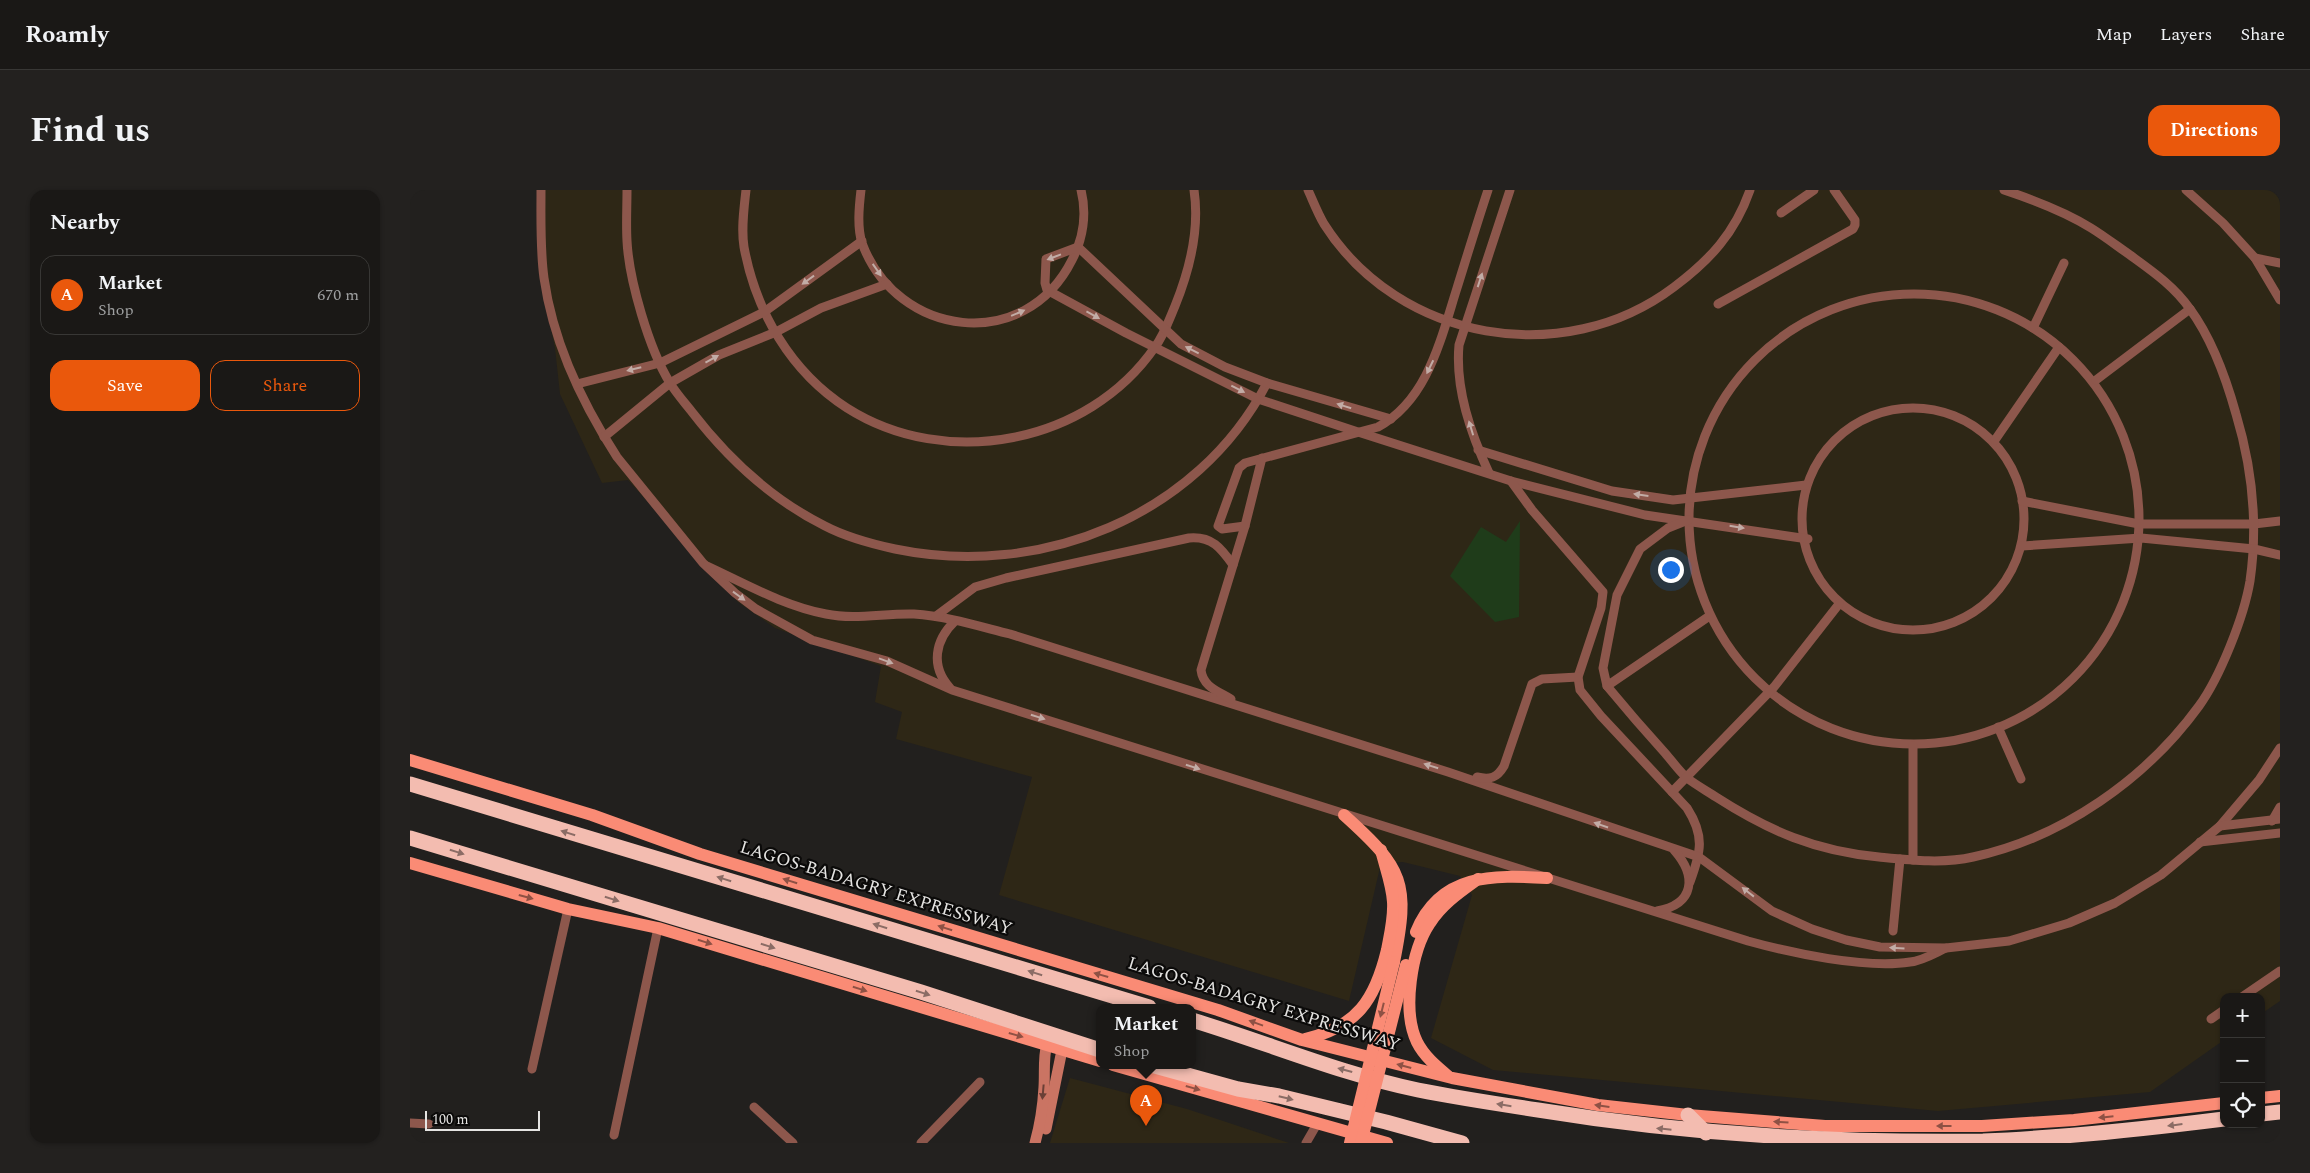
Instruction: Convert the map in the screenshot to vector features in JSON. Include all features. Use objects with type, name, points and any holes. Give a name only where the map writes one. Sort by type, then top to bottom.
[{"type":"highway","name":"LAGOS-BADAGRY EXPRESSWAY","points":[[410,784],[1139,1004]]},
{"type":"highway","points":[[410,838],[921,992],[1096,1049]]},
{"type":"highway","name":"LAGOS-BADAGRY EXPRESSWAY","points":[[1196,1021],[1338,1069],[1417,1090],[1635,1126],[1706,1133],[1829,1141],[1980,1141],[2064,1137],[2220,1119]]},
{"type":"highway","points":[[1166,1069],[1238,1089],[1279,1096],[1386,1122],[1462,1143]]},
{"type":"highway","points":[[2265,1114],[2280,1112]]},
{"type":"highway","points":[[1688,1115],[1706,1133]]},
{"type":"main road","name":"LAGOS-BADAGRY EXPRESSWAY","points":[[410,760],[592,815],[700,854],[1218,1010],[1302,1040],[1452,1078],[1598,1105],[1688,1115],[1825,1126],[1982,1126],[2074,1120],[2220,1103]]},
{"type":"main road","points":[[1344,815],[1381,850],[1397,875],[1402,899],[1400,964],[1361,1143]]},
{"type":"main road","points":[[1302,1040],[1329,1032],[1351,1020],[1369,998],[1380,976],[1392,928],[1393,910],[1391,888],[1381,850]]},
{"type":"main road","points":[[410,863],[568,909],[658,928],[1047,1043],[1062,1050],[1096,1060]]},
{"type":"main road","points":[[1350,1143],[1400,964],[1429,908],[1448,891],[1478,879],[1500,876],[1547,878]]},
{"type":"main road","points":[[1452,1078],[1429,1059],[1417,1041],[1411,1016],[1410,987],[1417,952],[1429,924],[1451,899],[1478,879]]},
{"type":"main road","points":[[1035,1143],[1041,1118],[1044,1057],[1047,1043]]},
{"type":"main road","points":[[1043,1143],[1062,1050]]},
{"type":"main road","points":[[1126,1069],[1387,1143]]},
{"type":"main road","points":[[2265,1098],[2280,1096]]},
{"type":"street","points":[[541,190],[541,244],[544,278],[559,338],[577,384],[604,437],[617,457],[703,563],[722,583],[756,609],[812,640],[887,661],[952,690],[1344,815],[1778,950],[1851,961],[1912,962],[1946,948]]},
{"type":"street","points":[[627,190],[627,243],[638,299],[660,363],[670,383],[712,437],[742,470],[773,495],[826,527],[874,544],[928,555],[957,556],[1027,553],[1080,539],[1127,520],[1166,496],[1199,468],[1231,435],[1258,399],[1267,383]]},
{"type":"street","points":[[746,190],[744,246],[764,312],[785,350],[822,389],[846,407],[886,427],[909,434],[952,442],[975,442],[1013,438],[1048,429],[1093,406],[1112,393],[1130,376],[1155,347],[1166,328],[1190,265],[1196,201],[1194,190]]},
{"type":"street","points":[[861,190],[859,211],[862,241],[874,267],[887,284],[911,307],[951,322],[966,323],[998,321],[1040,302],[1051,292],[1066,272],[1078,248],[1084,224],[1081,190]]},
{"type":"street","points":[[1308,190],[1324,224],[1349,256],[1373,279],[1405,302],[1446,321],[1465,327],[1531,336],[1568,333],[1602,325],[1637,311],[1693,273],[1717,250],[1732,228],[1750,190]]},
{"type":"street","points":[[1245,526],[1222,529],[1218,526],[1239,468],[1245,463],[1378,427],[1391,420],[1403,409],[1426,374],[1435,356],[1488,190]]},
{"type":"street","points":[[1489,473],[1478,450],[1466,411],[1459,369],[1459,345],[1510,190]]},
{"type":"street","points":[[1781,213],[1814,190]]},
{"type":"street","points":[[1718,304],[1853,229],[1855,220],[1834,190]]},
{"type":"street","points":[[1688,520],[1668,528],[1640,549],[1617,596],[1602,668],[1607,686],[1687,778],[1744,815],[1796,840],[1851,855],[1913,860],[1970,858],[2020,844],[2064,824],[2103,799],[2142,768],[2174,736],[2201,704],[2218,671],[2237,627],[2249,585],[2254,549],[2254,524],[2249,473],[2242,435],[2228,386],[2210,345],[2190,309],[2162,278],[2091,228],[2058,211],[2004,190]]},
{"type":"street","points":[[2186,190],[2223,223],[2255,258],[2280,300]]},
{"type":"street","points":[[577,384],[660,363],[764,312],[862,241]]},
{"type":"street","points":[[1078,248],[1046,259],[1045,283],[1051,292],[1258,399],[1511,481],[1645,515],[1808,539]]},
{"type":"street","points":[[1078,248],[1181,344],[1225,367],[1267,383],[1391,420]]},
{"type":"street","points":[[2255,258],[2280,263]]},
{"type":"street","points":[[2033,328],[2064,263]]},
{"type":"street","points":[[604,437],[670,383],[719,355],[776,332],[822,308],[887,284]]},
{"type":"street","points":[[1913,294],[1955,298],[1996,309],[2033,328],[2059,347],[2096,380],[2126,441],[2137,480],[2141,538],[2134,570],[2123,604],[2107,636],[2075,679],[2031,711],[1998,727],[1958,739],[1913,746],[1876,740],[1837,730],[1766,694],[1738,662],[1708,617],[1697,582],[1690,546],[1689,496],[1696,462],[1710,423],[1732,387],[1760,356],[1793,330],[1830,310],[1871,298],[1913,294]]},
{"type":"street","points":[[2096,380],[2190,309]]},
{"type":"street","points":[[1995,440],[2059,347]]},
{"type":"street","points":[[1904,408],[1936,410],[1967,422],[1995,440],[2015,476],[2022,501],[2022,546],[2002,587],[1968,616],[1948,625],[1924,630],[1879,626],[1857,616],[1839,604],[1818,579],[1808,539],[1806,484],[1820,455],[1843,432],[1872,415],[1904,408]]},
{"type":"street","points":[[1478,450],[1612,491],[1673,500],[1689,496],[1806,484]]},
{"type":"street","points":[[1246,708],[1209,687],[1202,677],[1201,670],[1245,526],[1262,458]]},
{"type":"street","points":[[1511,481],[1532,510],[1603,592],[1601,608],[1578,677],[1579,687],[1584,696],[1687,808],[1693,818],[1700,838],[1699,857],[1686,893],[1675,906],[1654,912]]},
{"type":"street","points":[[2022,501],[2139,524],[2254,524],[2280,521]]},
{"type":"street","points":[[936,616],[975,587],[1006,578],[1189,538],[1205,538],[1216,544],[1233,565]]},
{"type":"street","points":[[2022,546],[2141,538],[2254,549],[2280,554]]},
{"type":"street","points":[[703,563],[781,601],[828,615],[936,616],[1010,634],[1448,772],[1699,857],[1772,910],[1812,929],[1846,940],[1880,947],[1946,948],[2009,941],[2070,923],[2115,903],[2153,879],[2220,826],[2259,780],[2280,748]]},
{"type":"street","points":[[1672,792],[1766,694],[1839,604]]},
{"type":"street","points":[[1607,686],[1708,617]]},
{"type":"street","points":[[952,690],[941,676],[937,652],[942,636],[955,621]]},
{"type":"street","points":[[1448,772],[1488,779],[1499,774],[1504,766],[1532,684],[1542,679],[1578,677]]},
{"type":"street","points":[[1998,727],[2021,778]]},
{"type":"street","points":[[1913,746],[1913,860]]},
{"type":"street","points":[[2220,826],[2276,820],[2280,807]]},
{"type":"street","points":[[2199,842],[2280,833]]},
{"type":"street","points":[[1673,849],[1685,865],[1690,882]]},
{"type":"street","points":[[1892,931],[1900,859]]},
{"type":"street","points":[[532,1069],[568,909]]},
{"type":"street","points":[[614,1135],[658,928]]},
{"type":"street","points":[[2248,993],[2280,971]]},
{"type":"street","points":[[2211,1018],[2220,1012]]},
{"type":"street","points":[[921,1143],[980,1082]]},
{"type":"street","points":[[754,1107],[792,1143]]},
{"type":"street","points":[[410,1123],[429,1124]]},
{"type":"street","points":[[1306,1143],[1317,1124]]},
{"type":"shaded area","points":[[540,190],[2280,190],[2280,1001],[2265,1011],[2265,993],[2220,993],[2220,1043],[2150,1092],[1938,1111],[1493,1070],[1431,1038],[1472,895],[1460,876],[1403,862],[1381,863],[1349,1001],[999,895],[1032,777],[896,739],[902,712],[875,702],[881,666],[775,628],[738,602],[628,480],[602,483],[560,394],[555,348],[541,280]]},
{"type":"shaded area","points":[[1070,1078],[1187,1109],[1289,1143],[1050,1143]]},
{"type":"green space","points":[[1520,521],[1519,617],[1495,622],[1450,576],[1481,527],[1506,542]]},
{"type":"place","name":"Market","points":[[1146,1126]]}]
